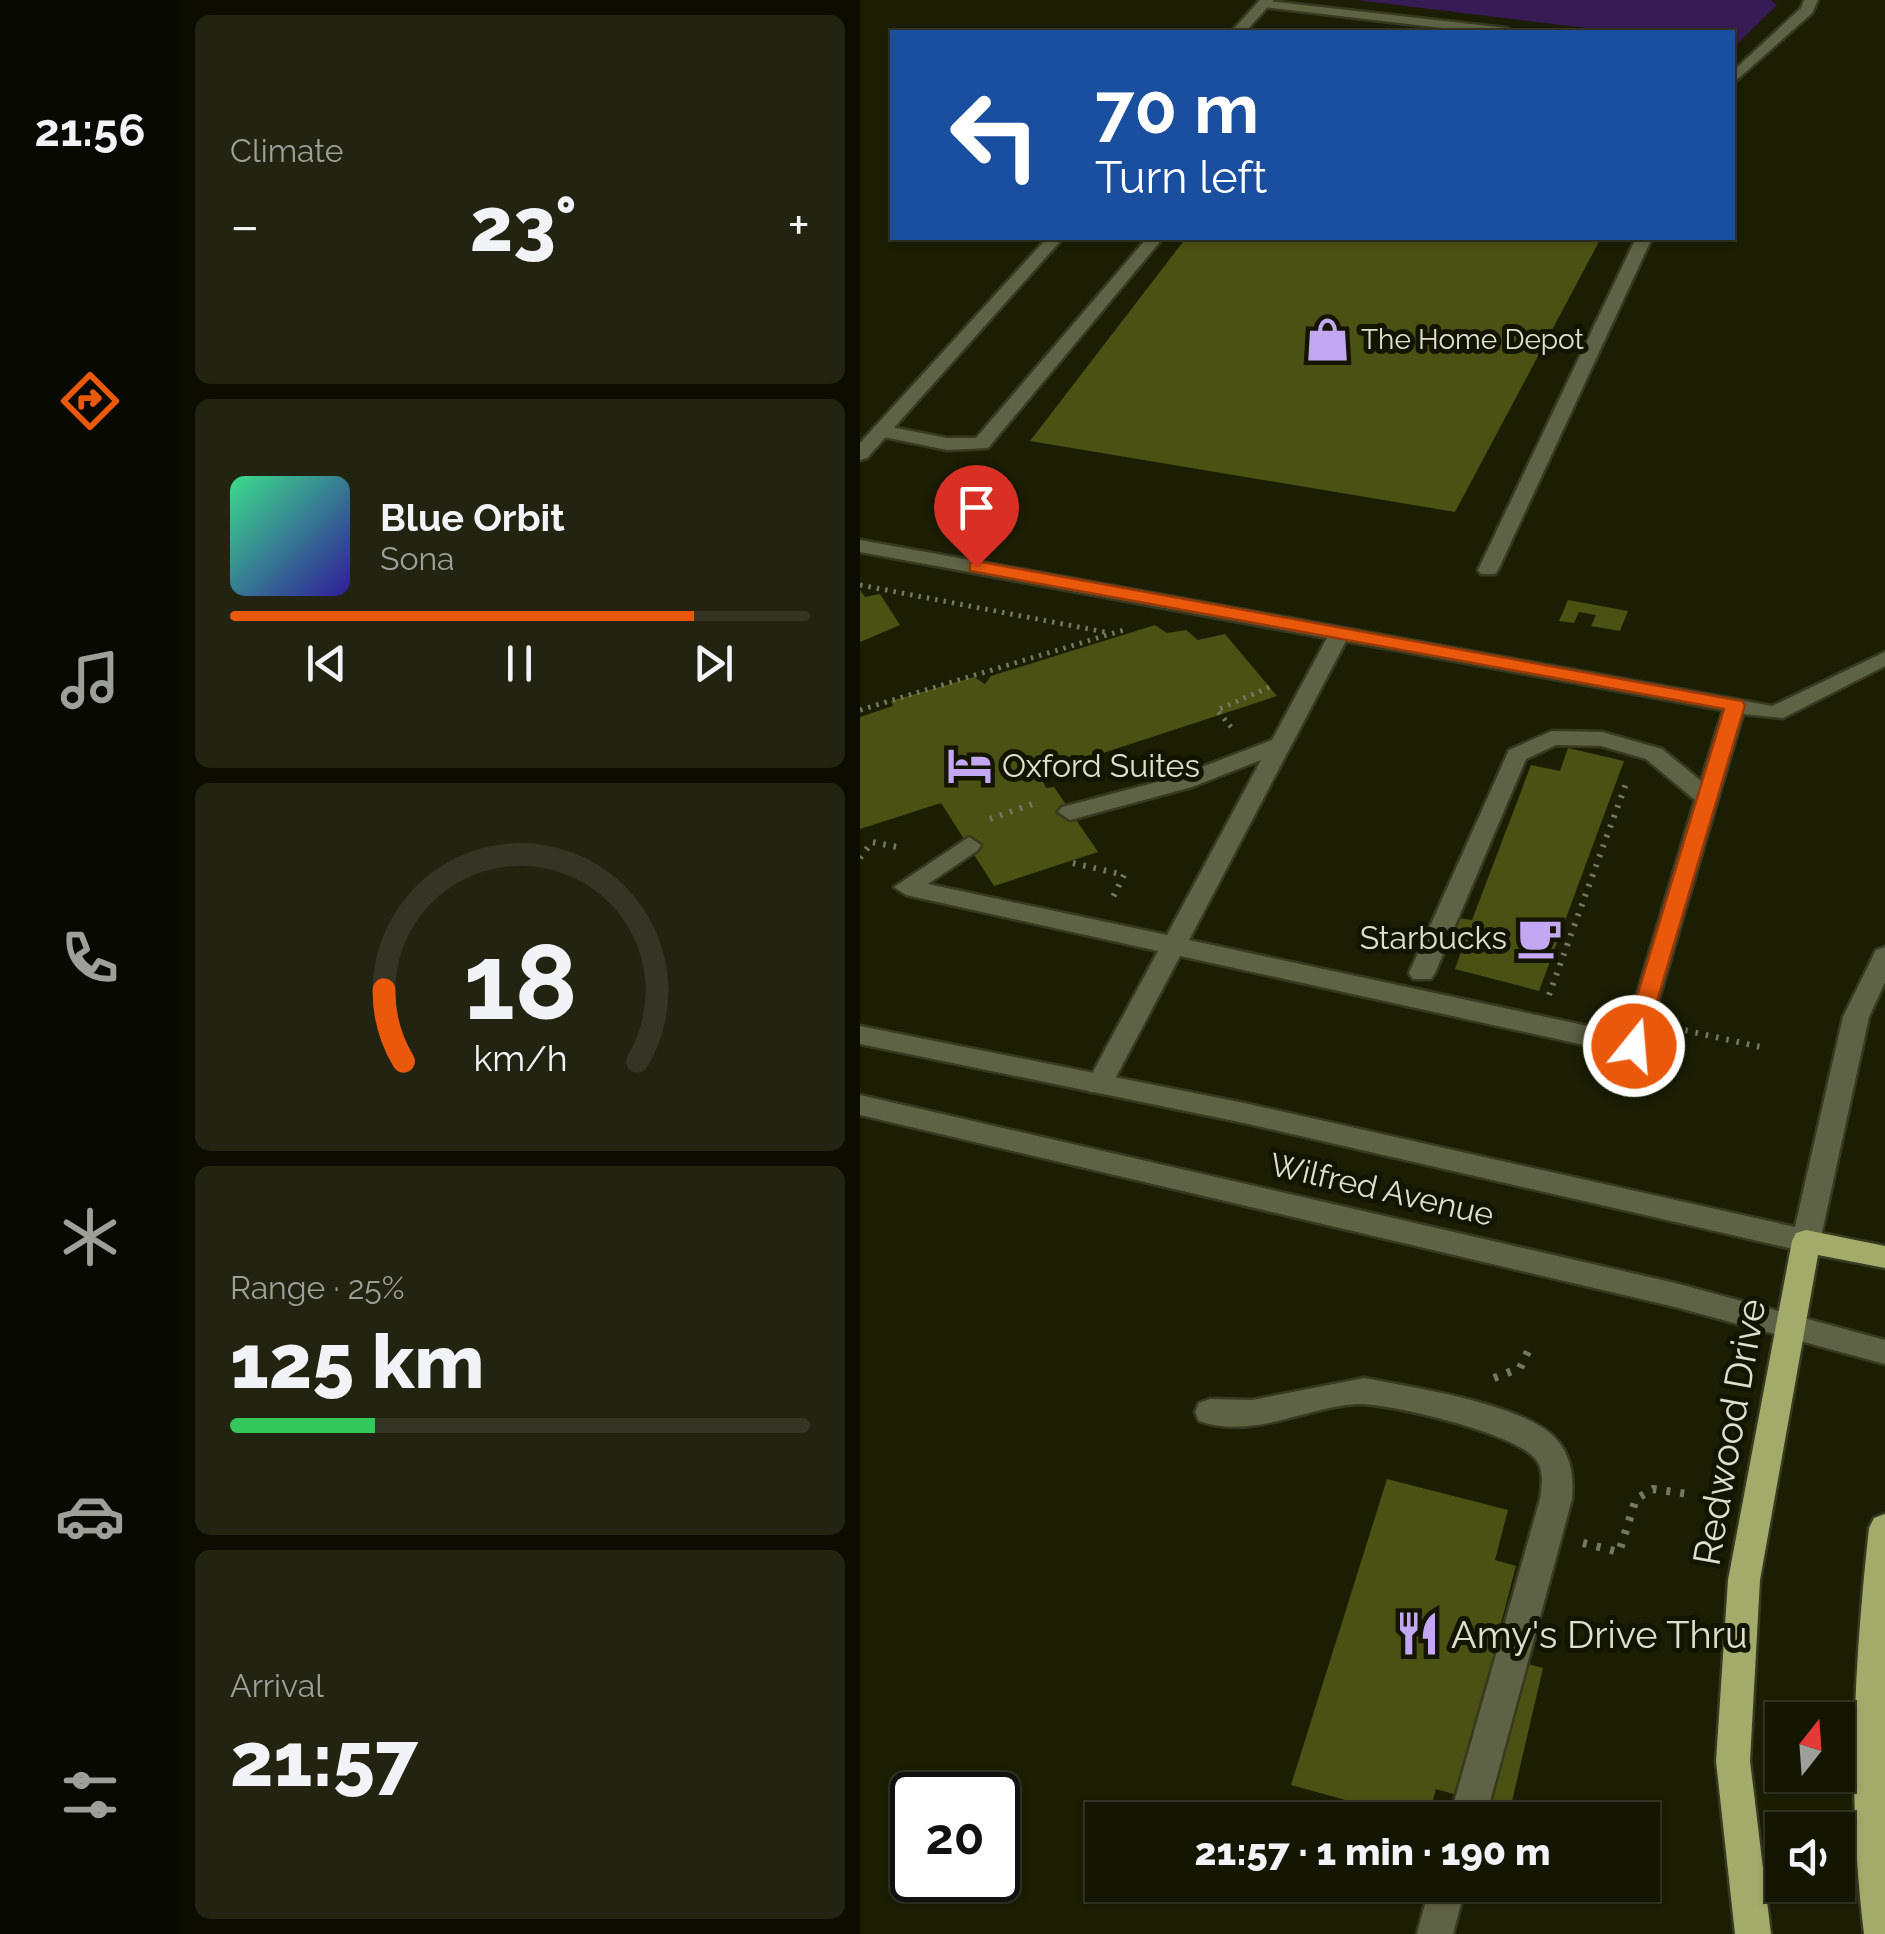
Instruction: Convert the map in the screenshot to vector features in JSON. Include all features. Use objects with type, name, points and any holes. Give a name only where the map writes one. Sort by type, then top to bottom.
[{"type":"main road","name":"Wilfred Avenue","points":[[1806,1241],[1885,1257]]},
{"type":"main road","name":"Redwood Drive","points":[[1752,1934],[1733,1760],[1743,1598],[1806,1241]]},
{"type":"main road","points":[[1882,1934],[1871,1652],[1885,1528]]},
{"type":"street","points":[[1735,77],[1808,10],[1811,0]]},
{"type":"street","points":[[1240,30],[1265,2],[1488,30]]},
{"type":"street","points":[[1354,30],[1365,16]]},
{"type":"street","points":[[1735,60],[1753,62]]},
{"type":"street","points":[[860,454],[1053,240]]},
{"type":"street","points":[[881,431],[947,444],[982,444],[1153,240]]},
{"type":"street","points":[[1488,570],[1643,240]]},
{"type":"street","points":[[860,546],[1775,712],[1885,658]]},
{"type":"street","points":[[1099,1085],[1340,634]]},
{"type":"street","points":[[970,845],[906,886],[1634,1046],[1735,705]]},
{"type":"street","points":[[1422,973],[1517,755],[1552,738],[1602,739],[1654,754],[1707,798]]},
{"type":"street","points":[[1070,812],[1184,782],[1282,744]]},
{"type":"street","name":"Redwood Drive","points":[[1806,1241],[1856,1017],[1885,956]]},
{"type":"street","name":"Wilfred Avenue","points":[[860,1035],[1244,1113],[1806,1241]]},
{"type":"street","name":"Wilfred Avenue","points":[[860,1105],[1675,1295],[1885,1352]]},
{"type":"street","points":[[1210,1412],[1238,1416],[1268,1413],[1326,1394],[1364,1391],[1513,1430],[1540,1442],[1556,1465],[1558,1480],[1546,1533],[1471,1802]]},
{"type":"street","points":[[1435,1934],[1443,1902]]},
{"type":"path","points":[[860,585],[1111,633]]},
{"type":"path","points":[[860,710],[1140,624]]},
{"type":"path","points":[[1274,685],[1281,672]]},
{"type":"path","points":[[1546,1000],[1634,763]]},
{"type":"path","points":[[1546,1533],[1619,1552],[1636,1499],[1653,1489],[1688,1494]]},
{"type":"shaded area","points":[[1357,0],[1771,0],[1777,5],[1735,46],[1735,30],[1603,30]]},
{"type":"building","name":"The Home Depot","points":[[1184,240],[1600,240],[1455,512],[1030,441]]},
{"type":"building","points":[[860,590],[865,597],[880,594],[900,625],[860,642]]},
{"type":"building","points":[[1568,600],[1628,611],[1620,631],[1591,626],[1596,615],[1579,612],[1574,623],[1559,621]]},
{"type":"building","points":[[1155,625],[1167,633],[1186,630],[1198,640],[1225,634],[1277,696],[1045,772],[1041,777],[1046,788],[1054,787],[1098,852],[994,886],[941,803],[860,829],[860,717],[893,706],[891,701],[974,677],[985,684],[991,676]]},
{"type":"building","points":[[1568,748],[1624,761],[1539,991],[1455,969],[1464,943],[1450,938],[1458,918],[1472,920],[1531,765],[1560,771]]},
{"type":"building","name":"Amy's Drive Thru","points":[[1387,1479],[1508,1510],[1495,1560],[1516,1566],[1493,1654],[1543,1668],[1512,1802],[1482,1802],[1436,1789],[1433,1802],[1353,1802],[1291,1785]]},
{"type":"place","name":"The Home Depot","points":[[1328,339]]},
{"type":"place","name":"Oxford Suites","points":[[969,765]]},
{"type":"place","name":"Starbucks","points":[[1540,937]]},
{"type":"place","name":"Amy's Drive Thru","points":[[1418,1634]]},
{"type":"route","points":[[976,567],[1735,705],[1634,1046]]}]
